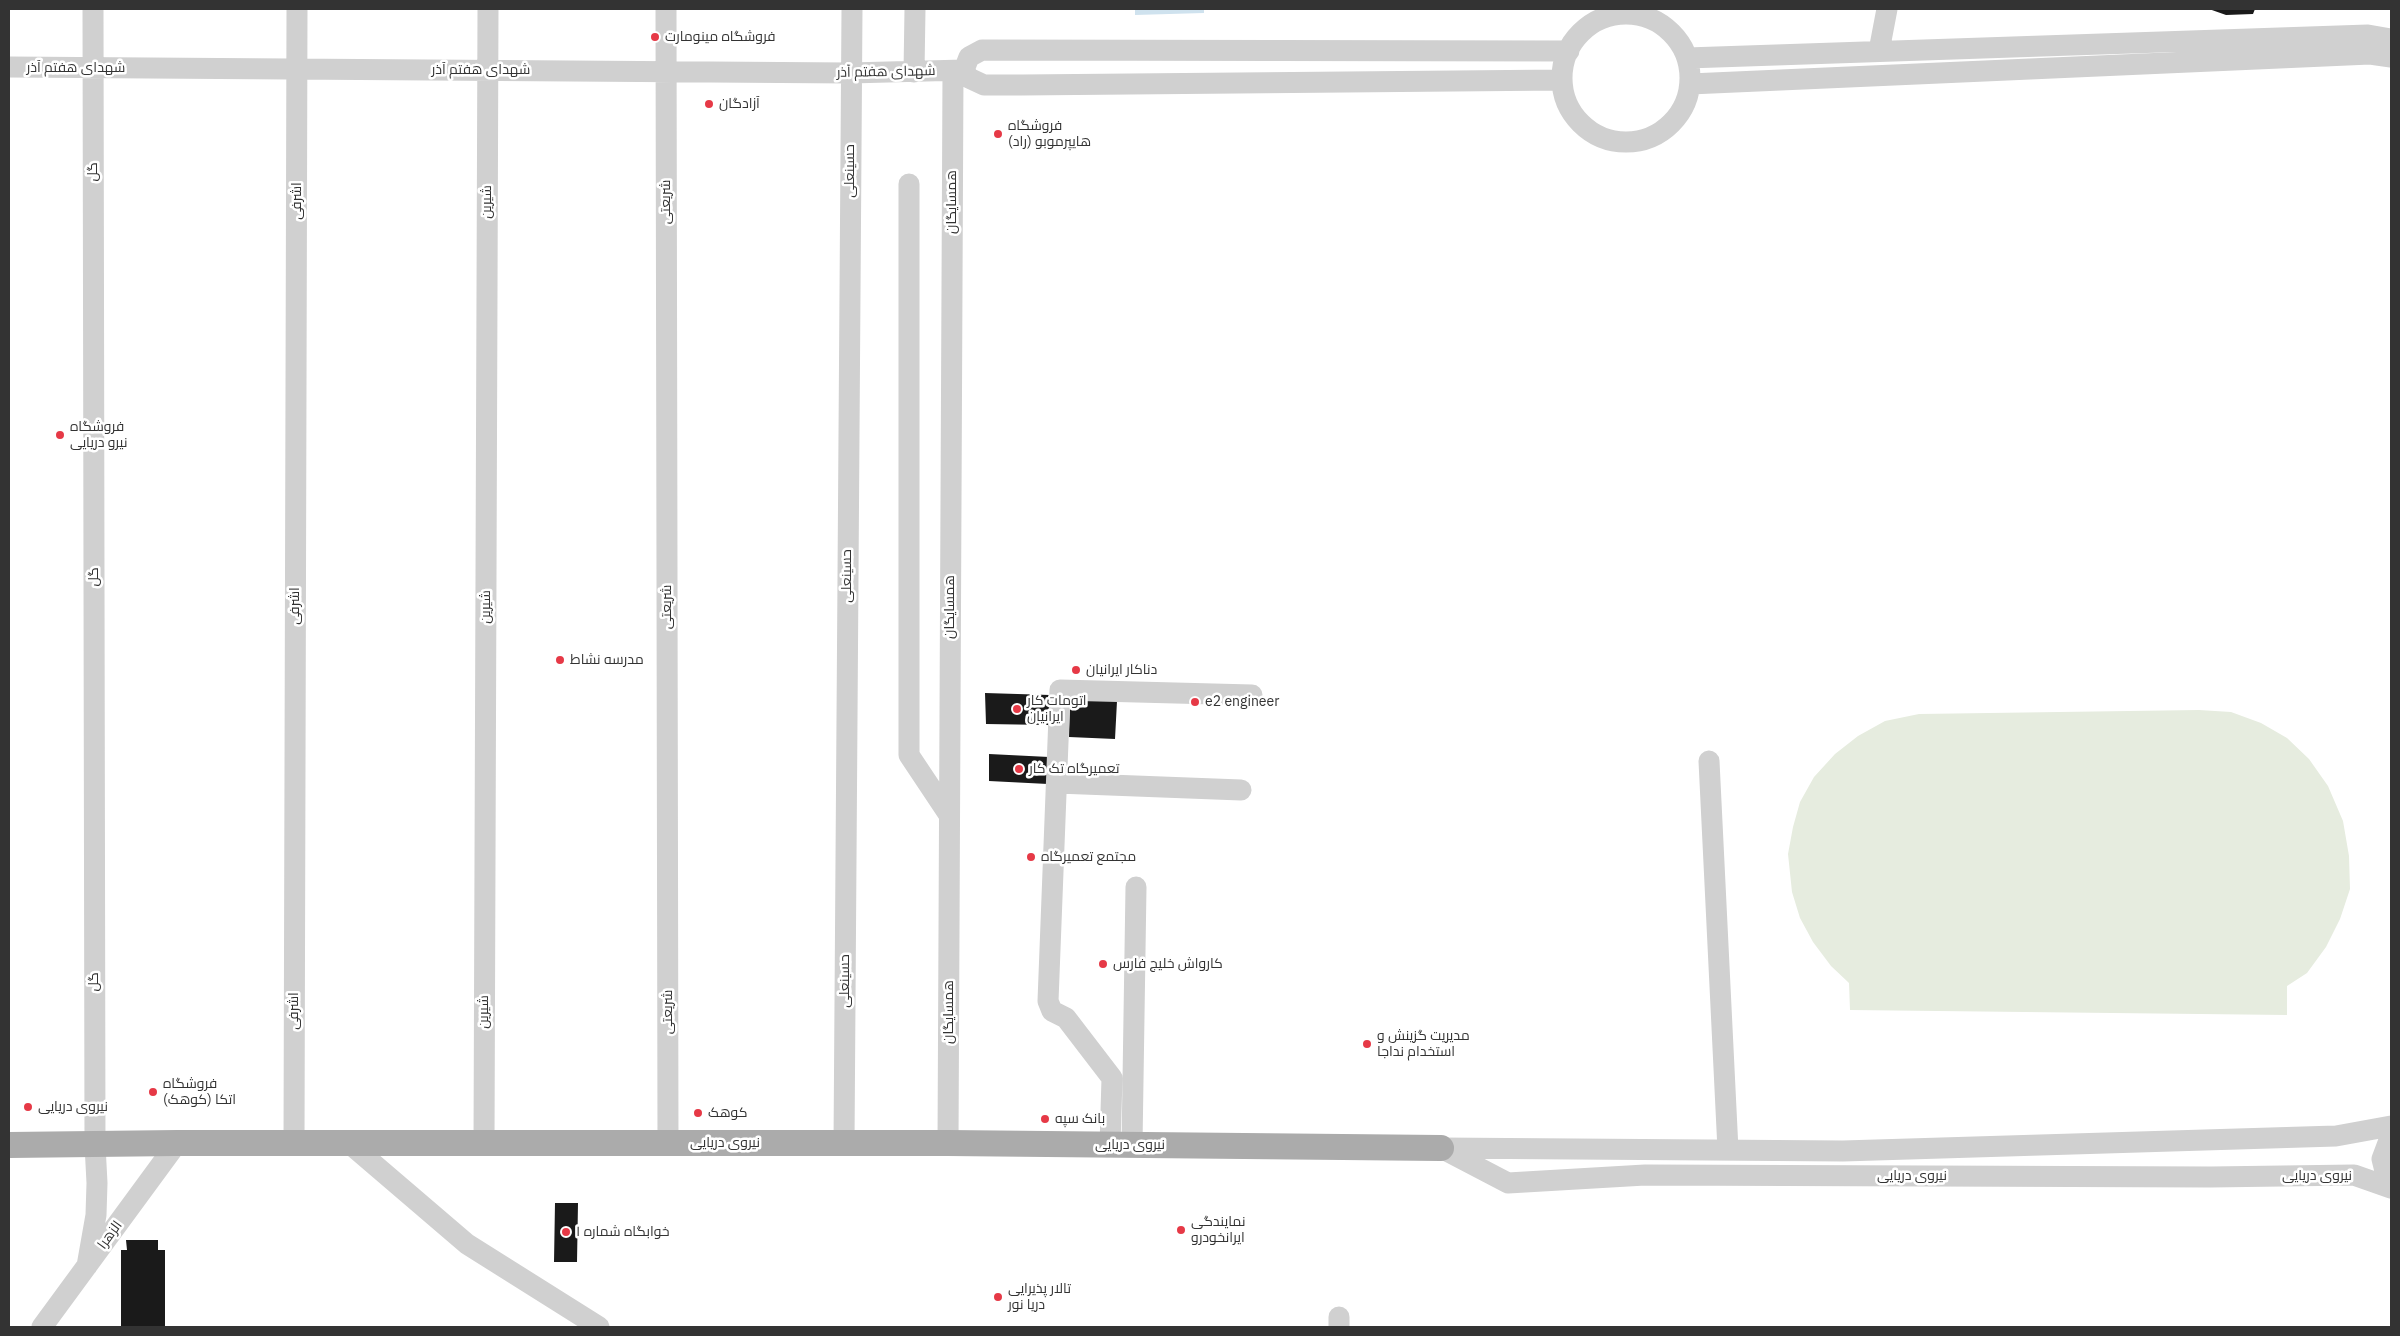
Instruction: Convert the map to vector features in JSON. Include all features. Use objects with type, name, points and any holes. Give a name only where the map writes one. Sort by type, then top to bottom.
[{"type":"main road","name":"نیروی دریایی","points":[[9,1145],[177,1143],[948,1143],[1440,1148]]},
{"type":"street","name":"گل","points":[[87,1266],[96,1206],[92,9]]},
{"type":"street","name":"اشرفی","points":[[294,1143],[297,9]]},
{"type":"street","name":"شیرین","points":[[484,1143],[488,9]]},
{"type":"street","name":"شریعتی","points":[[666,9],[668,1143]]},
{"type":"street","name":"حسینعلی","points":[[844,1143],[850,73],[852,9]]},
{"type":"street","points":[[914,72],[915,9]]},
{"type":"street","points":[[1880,51],[1887,9]]},
{"type":"street","points":[[1625,14],[1645,17],[1664,26],[1678,40],[1687,58],[1690,84],[1687,100],[1676,120],[1659,134],[1638,142],[1616,142],[1595,135],[1578,121],[1566,101],[1562,80],[1565,59],[1574,41],[1588,27],[1605,17],[1625,14]]},
{"type":"street","points":[[1687,58],[2358,35],[2388,48]]},
{"type":"street","points":[[1690,84],[2370,54],[2388,48]]},
{"type":"street","points":[[1562,80],[984,85],[958,71],[969,57],[982,50],[1569,51]]},
{"type":"street","points":[[1080,50],[1082,85]]},
{"type":"street","name":"شهدای هفتم آذر","points":[[9,67],[850,73],[958,71]]},
{"type":"street","name":"همسایگان","points":[[948,1143],[958,71]]},
{"type":"street","points":[[909,184],[909,755],[950,815]]},
{"type":"street","points":[[1121,1145],[1112,1078],[1066,1018],[1052,1011],[1048,1001],[1060,690],[1252,695]]},
{"type":"street","points":[[1709,761],[1728,1150]]},
{"type":"street","points":[[1057,783],[1241,790]]},
{"type":"street","points":[[1121,1145],[1136,887]]},
{"type":"street","name":"نیروی دریایی","points":[[1440,1148],[1844,1151],[2326,1136],[2391,1126]]},
{"type":"street","points":[[2391,1135],[2382,1159],[2388,1179],[2391,1182]]},
{"type":"street","name":"الزهرا","points":[[42,1327],[177,1143]]},
{"type":"street","points":[[349,1143],[467,1244],[598,1327]]},
{"type":"street","name":"نیروی دریایی","points":[[1440,1148],[1508,1183],[1644,1175],[2202,1177],[2354,1175],[2391,1188]]},
{"type":"shaded area","points":[[2199,710],[2231,712],[2261,723],[2287,738],[2309,759],[2328,786],[2343,821],[2349,856],[2350,889],[2340,919],[2326,947],[2307,973],[2287,986],[2287,1015],[1850,1010],[1849,983],[1831,966],[1813,942],[1800,918],[1792,892],[1788,854],[1800,802],[1814,777],[1835,754],[1858,736],[1885,721],[1919,714]]},
{"type":"water","points":[[1135,9],[1204,9],[1204,13],[1135,15]]},
{"type":"building","points":[[2209,9],[2255,9],[2253,14],[2226,15]]},
{"type":"building","name":"اتومات کار ایرانیان","points":[[985,693],[1050,695],[1048,725],[986,724]]},
{"type":"building","points":[[1079,700],[1117,701],[1115,739],[1069,737],[1070,705]]},
{"type":"building","name":"تعمیرگاه تک کار","points":[[989,754],[1049,757],[1048,784],[989,781]]},
{"type":"building","name":"خوابگاه شماره ۱","points":[[555,1203],[578,1203],[577,1262],[554,1262]]},
{"type":"building","points":[[126,1240],[158,1240],[158,1250],[165,1250],[165,1327],[121,1327],[121,1250],[127,1250]]},
{"type":"place","name":"فروشگاه مینومارت","points":[[655,37]]},
{"type":"place","name":"آزادگان","points":[[709,104]]},
{"type":"place","name":"فروشگاه هایپرموبو (راد)","points":[[998,134]]},
{"type":"place","name":"فروشگاه نیرو دریایی","points":[[60,435]]},
{"type":"place","name":"مدرسه نشاط","points":[[560,660]]},
{"type":"place","name":"دناکار ایرانیان","points":[[1076,670]]},
{"type":"place","name":"e2 engineer","points":[[1195,702]]},
{"type":"place","name":"اتومات کار ایرانیان","points":[[1017,709]]},
{"type":"place","name":"تعمیرگاه تک کار","points":[[1019,769]]},
{"type":"place","name":"مجتمع تعمیرگاه","points":[[1031,857]]},
{"type":"place","name":"کارواش خلیج فارس","points":[[1103,964]]},
{"type":"place","name":"مدیریت گزینش و استخدام نداجا","points":[[1367,1044]]},
{"type":"place","name":"فروشگاه اتکا (کوهک)","points":[[153,1092]]},
{"type":"place","name":"نیروی دریایی","points":[[28,1107]]},
{"type":"place","name":"کوهک","points":[[698,1113]]},
{"type":"place","name":"بانک سپه","points":[[1045,1119]]},
{"type":"place","name":"نمایندگی ایرانخودرو","points":[[1181,1230]]},
{"type":"place","name":"خوابگاه شماره ۱","points":[[566,1232]]},
{"type":"place","name":"تالار پذیرایی دریا نور","points":[[998,1297]]}]
